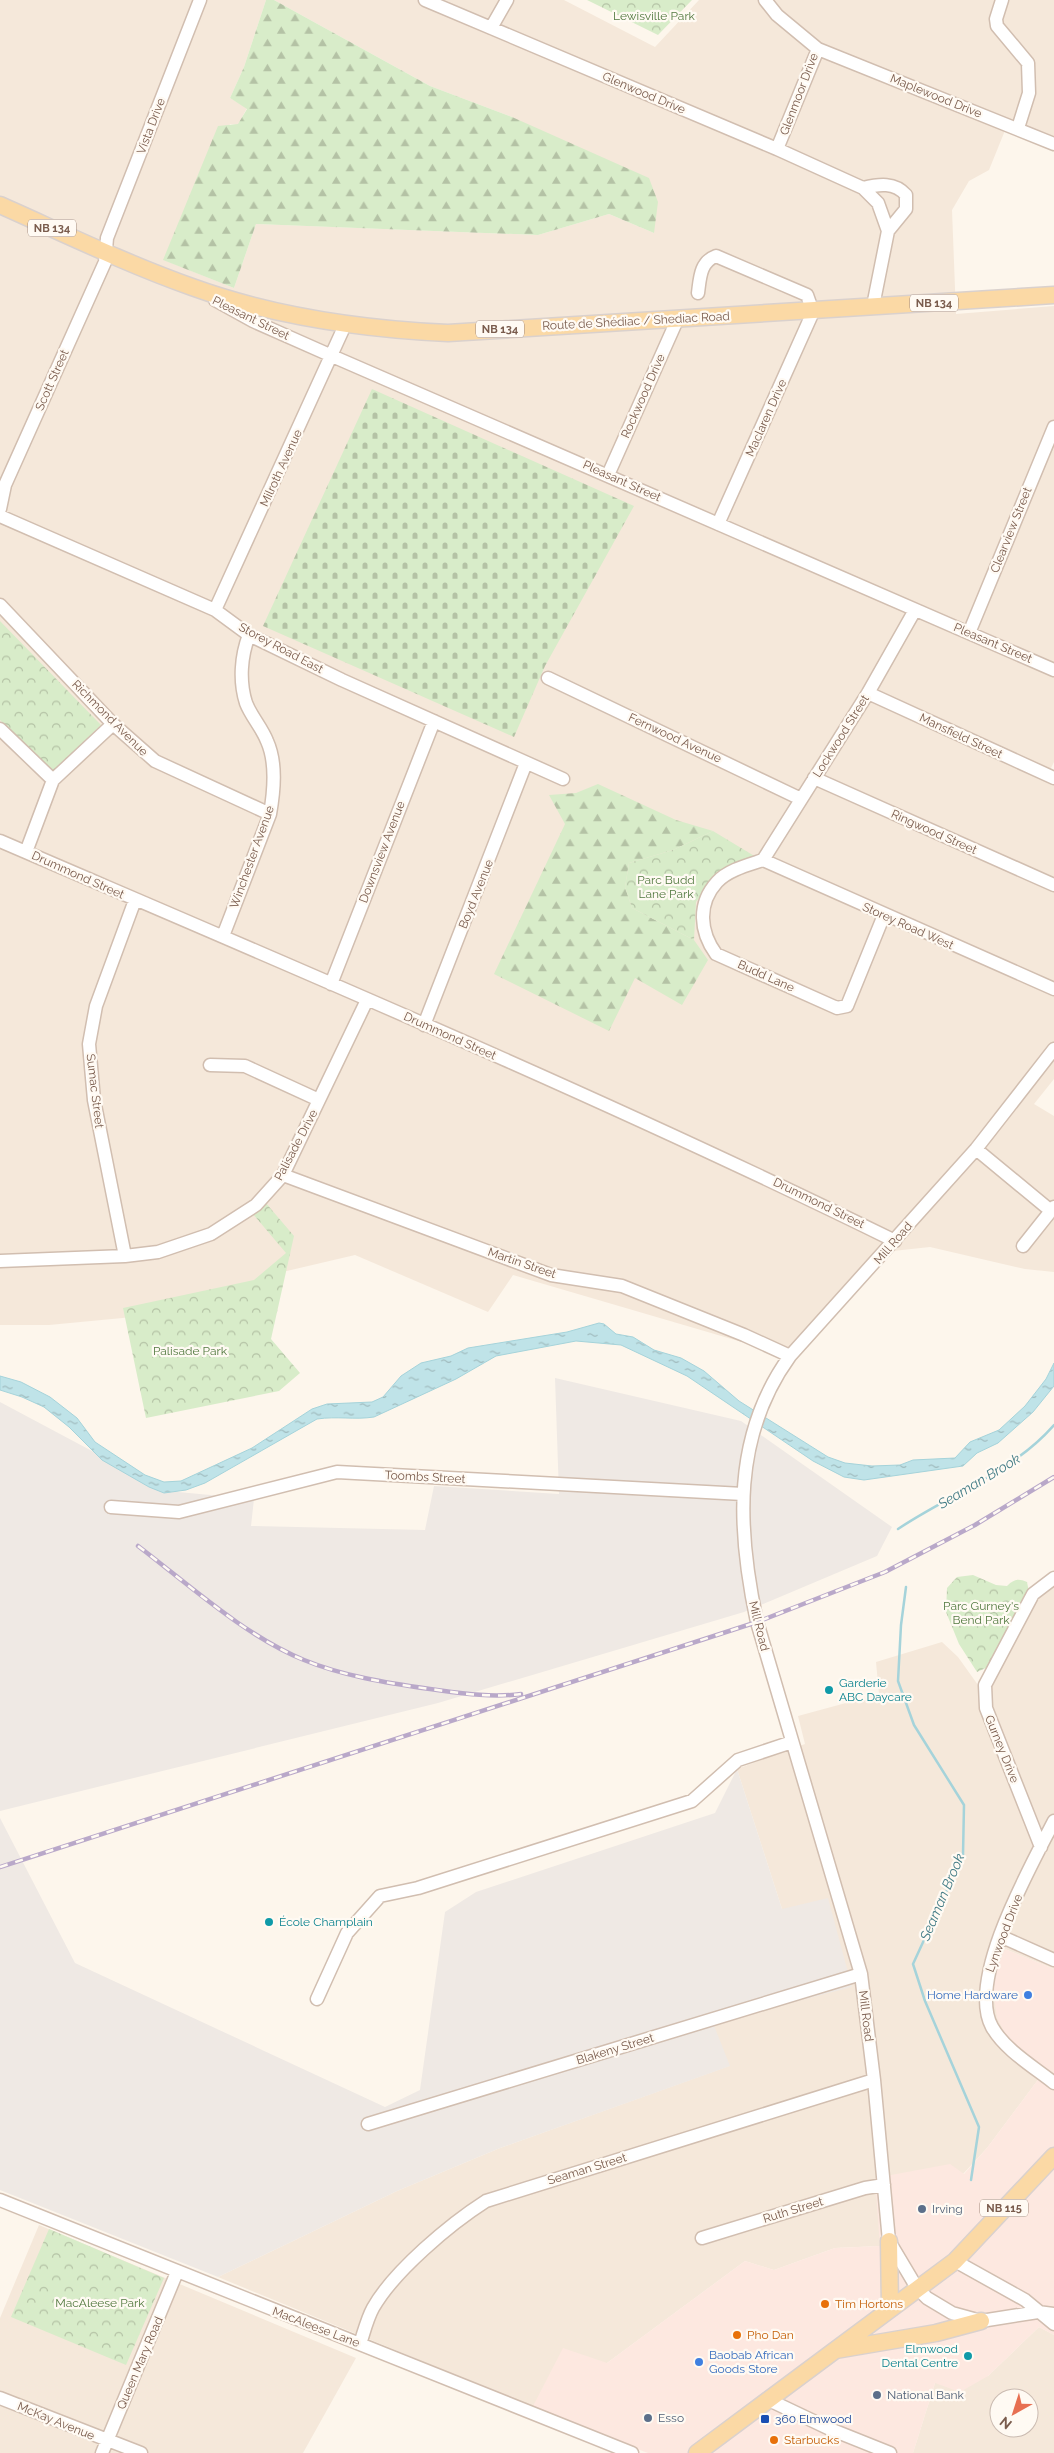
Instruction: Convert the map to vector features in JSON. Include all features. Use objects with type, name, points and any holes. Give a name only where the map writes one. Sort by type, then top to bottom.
[{"type":"main road","name":"Route de Shédiac / Shediac Road","points":[[1,207],[192,287],[283,314],[345,325],[448,333],[678,318],[813,312],[873,306],[1054,295]]},
{"type":"main road","name":"NB 115","points":[[697,2453],[955,2261],[1054,2156]]},
{"type":"main road","points":[[889,2241],[890,2308]]},
{"type":"main road","points":[[834,2351],[936,2333],[981,2321]]},
{"type":"street","name":"Vista Drive","points":[[105,251],[107,238],[200,0]]},
{"type":"street","name":"Glenwood Drive","points":[[425,0],[777,149],[863,188],[878,203],[888,232]]},
{"type":"street","points":[[491,28],[507,0]]},
{"type":"street","name":"Glenmoor Drive","points":[[765,0],[777,15],[818,49],[777,149]]},
{"type":"street","points":[[1002,0],[996,19],[997,26],[1028,63],[1029,93],[1018,128]]},
{"type":"street","name":"Maplewood Drive","points":[[818,49],[1054,144]]},
{"type":"street","points":[[863,188],[888,185],[897,186],[906,195],[906,209],[888,232],[873,306]]},
{"type":"street","name":"Scott Street","points":[[0,509],[5,485],[105,262],[105,251]]},
{"type":"street","points":[[698,293],[701,272],[708,259],[716,256],[807,296],[813,312]]},
{"type":"street","name":"Pleasant Street","points":[[192,287],[253,321],[1054,670]]},
{"type":"street","name":"Maclaren Drive","points":[[718,524],[813,312]]},
{"type":"street","name":"Rockwood Drive","points":[[608,475],[678,318]]},
{"type":"street","name":"Milroth Avenue","points":[[215,610],[345,325]]},
{"type":"street","name":"Clearview Street","points":[[969,633],[1054,427]]},
{"type":"street","name":"Storey Road East","points":[[0,516],[215,610],[250,635],[342,680],[563,779]]},
{"type":"street","name":"Richmond Avenue","points":[[0,605],[113,724],[155,761],[270,814]]},
{"type":"street","name":"Lockwood Street","points":[[763,860],[868,693],[915,610]]},
{"type":"street","name":"Winchester Avenue","points":[[223,936],[270,814],[274,794],[273,770],[268,742],[246,704],[241,671],[250,635]]},
{"type":"street","name":"Fernwood Avenue","points":[[548,678],[802,799]]},
{"type":"street","name":"Mansfield Street","points":[[868,693],[1054,778]]},
{"type":"street","name":"Downsview Avenue","points":[[331,984],[434,721]]},
{"type":"street","points":[[26,852],[53,780],[113,724]]},
{"type":"street","points":[[0,729],[53,780]]},
{"type":"street","name":"Boyd Avenue","points":[[424,1025],[526,763]]},
{"type":"street","name":"Ringwood Street","points":[[814,778],[1054,886]]},
{"type":"street","name":"Drummond Street","points":[[0,842],[223,936],[673,1134],[895,1241]]},
{"type":"street","name":"Budd Lane","points":[[763,860],[736,869],[717,881],[706,899],[702,918],[706,940],[716,954],[837,1008],[847,1006],[884,915]]},
{"type":"street","name":"Storey Road West","points":[[763,860],[1054,989]]},
{"type":"street","name":"Sumac Street","points":[[125,1256],[94,1100],[89,1044],[96,1006],[135,900]]},
{"type":"street","name":"Palisade Drive","points":[[0,1261],[125,1256],[158,1252],[211,1234],[256,1205],[283,1175],[367,1000]]},
{"type":"street","name":"Mill Road","points":[[917,2288],[889,2241],[874,2080],[861,1974],[752,1602],[743,1494],[750,1436],[768,1389],[790,1356],[976,1149],[1054,1049]]},
{"type":"street","points":[[210,1065],[245,1066],[319,1100]]},
{"type":"street","points":[[976,1149],[1052,1209],[1023,1246]]},
{"type":"street","name":"Martin Street","points":[[283,1175],[551,1275],[622,1286],[744,1335],[790,1356]]},
{"type":"street","name":"Toombs Street","points":[[111,1507],[178,1512],[337,1472],[743,1494]]},
{"type":"street","name":"Gurney Drive","points":[[1041,1847],[986,1708],[985,1685],[1033,1594],[1054,1578]]},
{"type":"street","points":[[317,1999],[347,1933],[380,1896],[418,1888],[692,1801],[738,1760],[792,1742]]},
{"type":"street","name":"Lynwood Drive","points":[[1054,1822],[1000,1936],[987,1974],[985,2003],[991,2025],[1000,2039],[1054,2083]]},
{"type":"street","points":[[1000,1936],[1054,1960]]},
{"type":"street","name":"Blakeny Street","points":[[368,2124],[861,1974]]},
{"type":"street","name":"Seaman Street","points":[[360,2344],[372,2310],[390,2282],[462,2217],[486,2201],[874,2080]]},
{"type":"street","name":"Ruth Street","points":[[702,2238],[884,2184]]},
{"type":"street","name":"MacAleese Lane","points":[[0,2200],[632,2453]]},
{"type":"street","points":[[955,2261],[1024,2300],[1054,2324]]},
{"type":"street","name":"Queen Mary Road","points":[[102,2453],[177,2272]]},
{"type":"street","points":[[917,2288],[927,2298],[952,2313],[981,2321],[1038,2312],[1054,2314]]},
{"type":"street","name":"McKay Avenue","points":[[0,2398],[140,2453]]},
{"type":"street","points":[[769,2400],[830,2429],[890,2453]]},
{"type":"shaded area","points":[[0,0],[266,0],[244,67],[230,98],[247,108],[238,125],[230,124],[164,260],[234,288],[256,224],[538,235],[609,214],[654,233],[512,117],[430,86],[274,0],[564,0],[655,47],[699,0],[1054,0],[1054,147],[1006,128],[989,170],[969,181],[952,210],[956,314],[1054,306],[1054,762],[1050,770],[1054,772],[1054,1079],[1034,1104],[1054,1116],[1054,1272],[1025,1269],[930,1247],[893,1251],[790,1356],[513,1275],[488,1312],[355,1255],[274,1274],[154,1315],[49,1325],[0,1325]]},
{"type":"shaded area","points":[[555,1378],[741,1421],[892,1527],[877,1556],[744,1612],[438,1703],[0,1811],[0,1402],[167,1491],[254,1499],[251,1526],[425,1530],[434,1486],[559,1494]]},
{"type":"shaded area","points":[[1054,1580],[1054,1969],[1005,1949],[1008,2039],[1046,2069],[987,2148],[963,2174],[880,2246],[835,2248],[774,2270],[745,2261],[607,2363],[531,2410],[410,2356],[218,2277],[397,2191],[500,2148],[729,2066],[712,2023],[782,1909],[737,1769],[805,1744],[798,1716],[879,1694],[876,1662],[942,1642],[958,1657],[983,1692],[1033,1602]]},
{"type":"shaded area","points":[[737,1769],[782,1909],[828,1898],[852,1987],[713,2023],[730,2066],[500,2148],[397,2191],[218,2277],[0,2190],[0,1818],[75,1963],[385,2107],[420,2090],[445,1912],[476,1892],[715,1813]]},
{"type":"shaded area","points":[[1005,1949],[1054,1969],[1054,2335],[1039,2327],[988,2376],[960,2392],[935,2383],[913,2453],[648,2453],[531,2410],[563,2348],[607,2363],[745,2261],[774,2270],[835,2248],[880,2246],[875,2178],[950,2164],[964,2174],[987,2148],[1046,2069],[1008,2039],[997,2018],[994,1997],[995,1970]]},
{"type":"shaded area","points":[[39,2225],[356,2358],[303,2453],[0,2453],[0,2318]]},
{"type":"shaded area","points":[[1039,2327],[1054,2335],[1054,2453],[913,2453],[935,2383],[988,2376]]},
{"type":"green space","points":[[266,0],[274,0],[430,86],[512,117],[649,178],[658,202],[654,233],[609,214],[538,235],[256,224],[234,288],[163,260],[218,126],[238,124],[247,109],[230,98],[244,67]]},
{"type":"green space","name":"Lewisville Park","points":[[587,0],[692,0],[658,35]]},
{"type":"green space","points":[[372,389],[634,506],[545,666],[514,737],[263,626]]},
{"type":"green space","points":[[0,621],[101,725],[51,773],[0,720]]},
{"type":"green space","points":[[598,784],[676,820],[713,831],[673,850],[629,863],[625,887],[632,908],[694,940],[708,960],[682,1005],[635,978],[609,1031],[494,974],[565,824],[549,795],[576,793]]},
{"type":"green space","name":"Parc Budd Lane Park","points":[[713,831],[756,857],[715,876],[696,902],[694,940],[632,908],[625,887],[629,863],[673,850]]},
{"type":"green space","name":"Palisade Park","points":[[265,1202],[294,1236],[271,1339],[300,1373],[279,1391],[146,1418],[123,1308],[254,1280],[286,1253],[252,1213]]},
{"type":"green space","name":"Parc Gurney's Bend Park","points":[[973,1575],[996,1585],[1007,1586],[1016,1580],[1024,1581],[1027,1582],[1029,1592],[988,1667],[977,1672],[959,1644],[946,1612],[947,1588],[957,1577]]},
{"type":"green space","name":"MacAleese Park","points":[[49,2229],[164,2278],[126,2365],[11,2317]]},
{"type":"water","points":[[599,1323],[604,1324],[616,1334],[633,1337],[654,1350],[681,1358],[704,1371],[739,1401],[828,1457],[845,1463],[872,1466],[900,1465],[913,1460],[955,1458],[970,1442],[999,1430],[1025,1406],[1046,1379],[1054,1363],[1054,1386],[1033,1412],[998,1443],[977,1453],[963,1466],[864,1480],[844,1477],[813,1461],[687,1376],[621,1345],[576,1341],[496,1356],[456,1379],[374,1417],[317,1419],[205,1483],[186,1490],[164,1493],[149,1487],[102,1460],[69,1427],[44,1407],[0,1390],[0,1376],[21,1382],[50,1397],[77,1418],[95,1442],[145,1475],[164,1482],[181,1481],[252,1448],[312,1409],[327,1404],[372,1402],[383,1397],[401,1376],[421,1363],[451,1356],[468,1348],[567,1332]]},
{"type":"waterway","name":"Seaman Brook","points":[[898,1529],[1000,1470],[1019,1457],[1054,1425]]},
{"type":"waterway","name":"Seaman Brook","points":[[906,1587],[901,1625],[898,1681],[914,1725],[964,1805],[963,1855],[913,1964],[925,2001],[979,2127],[971,2180]]},
{"type":"railway","points":[[0,1867],[757,1622],[885,1572],[975,1525],[1054,1477]]},
{"type":"railway","points":[[138,1546],[218,1608],[260,1637],[282,1650],[319,1666],[350,1675],[453,1692],[475,1695],[521,1694]]},
{"type":"place","name":"Garderie ABC Daycare","points":[[829,1690]]},
{"type":"place","name":"École Champlain","points":[[269,1922]]},
{"type":"place","name":"Home Hardware","points":[[1028,1995]]},
{"type":"place","name":"Irving","points":[[922,2209]]},
{"type":"place","name":"Tim Hortons","points":[[825,2304]]},
{"type":"place","name":"Pho Dan","points":[[737,2335]]},
{"type":"place","name":"Elmwood Dental Centre","points":[[968,2356]]},
{"type":"place","name":"Baobab African Goods Store","points":[[699,2362]]},
{"type":"place","name":"National Bank","points":[[877,2395]]},
{"type":"place","name":"Esso","points":[[648,2418]]},
{"type":"place","name":"360 Elmwood","points":[[765,2419]]},
{"type":"place","name":"Starbucks","points":[[774,2440]]}]
